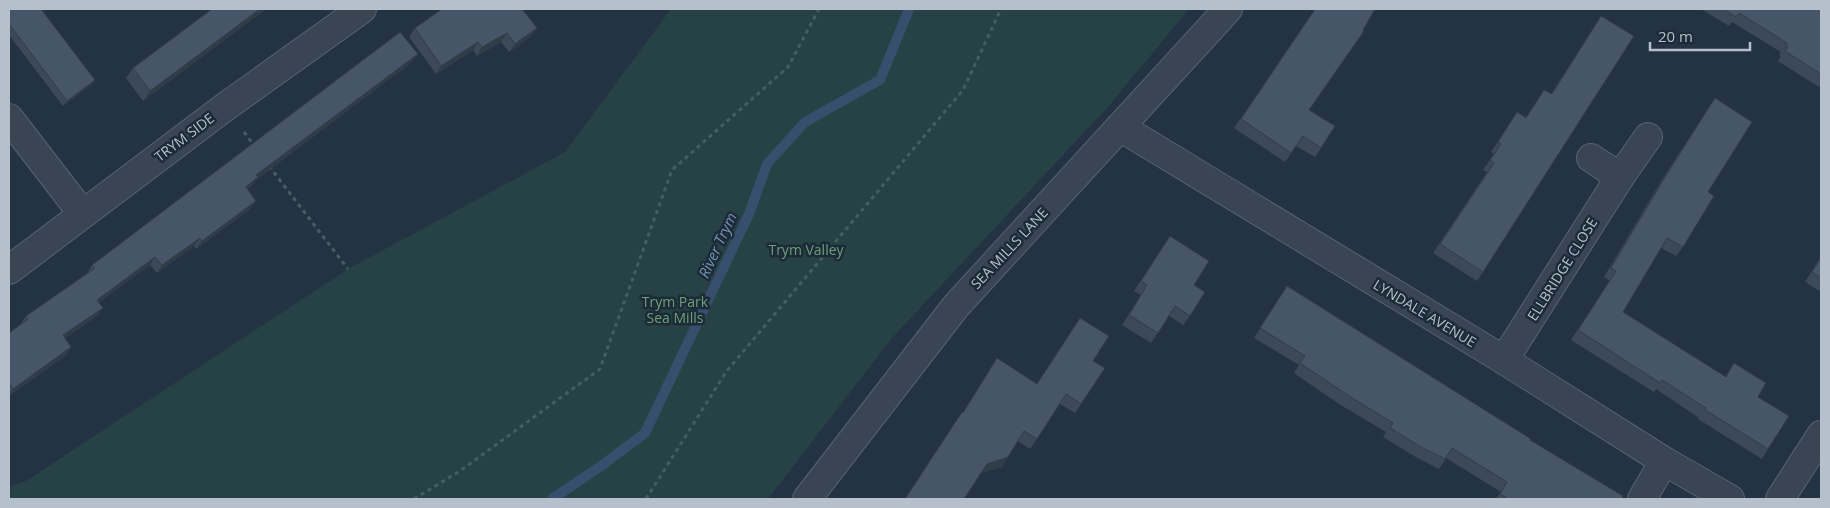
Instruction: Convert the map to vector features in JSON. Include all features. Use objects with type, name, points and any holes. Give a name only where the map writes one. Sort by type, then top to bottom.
[{"type":"street","name":"TRYM SIDE","points":[[9,270],[82,213],[225,107],[362,9]]},
{"type":"street","name":"SEA MILLS LANE","points":[[807,499],[956,306],[1228,9]]},
{"type":"street","points":[[9,118],[82,213]]},
{"type":"street","name":"LYNDALE AVENUE","points":[[1120,127],[1504,360],[1664,461],[1730,499]]},
{"type":"street","name":"ELLBRIDGE CLOSE","points":[[1504,360],[1648,137]]},
{"type":"street","points":[[1591,158],[1620,178]]},
{"type":"street","points":[[1780,499],[1821,434]]},
{"type":"street","points":[[1642,499],[1664,461]]},
{"type":"path","points":[[414,499],[460,471],[600,369],[672,170],[788,67],[819,9]]},
{"type":"path","points":[[646,499],[726,372],[963,90],[1001,9]]},
{"type":"path","points":[[225,107],[257,150]]},
{"type":"path","points":[[263,158],[348,269]]},
{"type":"green space","name":"Trym Park Sea Mills","points":[[671,9],[1189,9],[1107,108],[891,339],[768,499],[9,499],[9,487],[26,481],[348,269],[565,152]]},
{"type":"building","points":[[9,9],[41,9],[95,80],[67,101],[9,24]]},
{"type":"building","points":[[212,9],[260,9],[150,91],[133,68]]},
{"type":"building","points":[[442,9],[522,9],[537,28],[515,44],[507,33],[482,47],[478,42],[441,66],[415,28]]},
{"type":"building","points":[[1315,9],[1375,9],[1364,31],[1309,110],[1335,126],[1321,148],[1303,136],[1291,153],[1241,119]]},
{"type":"building","points":[[1723,9],[1821,10],[1821,74],[1785,51],[1788,47],[1787,43],[1739,13],[1736,17]]},
{"type":"building","points":[[1601,16],[1634,36],[1483,272],[1440,244],[1494,163],[1490,160],[1501,144],[1498,142],[1517,112],[1526,118],[1544,90],[1552,94]]},
{"type":"building","points":[[400,32],[418,54],[256,175],[258,177],[246,187],[256,201],[202,241],[200,238],[162,265],[155,257],[97,300],[103,308],[63,335],[71,347],[13,389],[9,383],[9,333],[28,319],[26,316],[95,268],[92,265]]},
{"type":"building","points":[[1715,98],[1752,122],[1708,192],[1714,196],[1683,247],[1667,238],[1623,312],[1726,377],[1734,363],[1766,383],[1758,397],[1789,416],[1768,449],[1705,410],[1706,408],[1662,380],[1660,383],[1578,330],[1616,271],[1611,268]]},
{"type":"building","points":[[1170,236],[1209,261],[1194,285],[1205,292],[1190,316],[1175,306],[1158,333],[1129,315],[1147,285],[1141,281]]},
{"type":"building","points":[[1821,258],[1821,278],[1812,272]]},
{"type":"building","points":[[1287,286],[1530,440],[1623,496],[1622,499],[1508,499],[1500,494],[1507,482],[1452,448],[1445,459],[1390,428],[1393,423],[1300,363],[1305,356],[1260,328]]},
{"type":"building","points":[[1080,318],[1109,336],[1093,361],[1105,368],[1081,404],[1066,394],[1037,439],[1024,431],[1008,457],[987,464],[964,499],[905,499],[963,413],[997,358],[1037,384]]},
{"type":"waterway","name":"River Trym","points":[[552,499],[645,433],[749,214],[767,164],[805,122],[880,80],[909,9]]},
{"type":"park label","name":"Trym Valley","points":[[806,249]]}]
